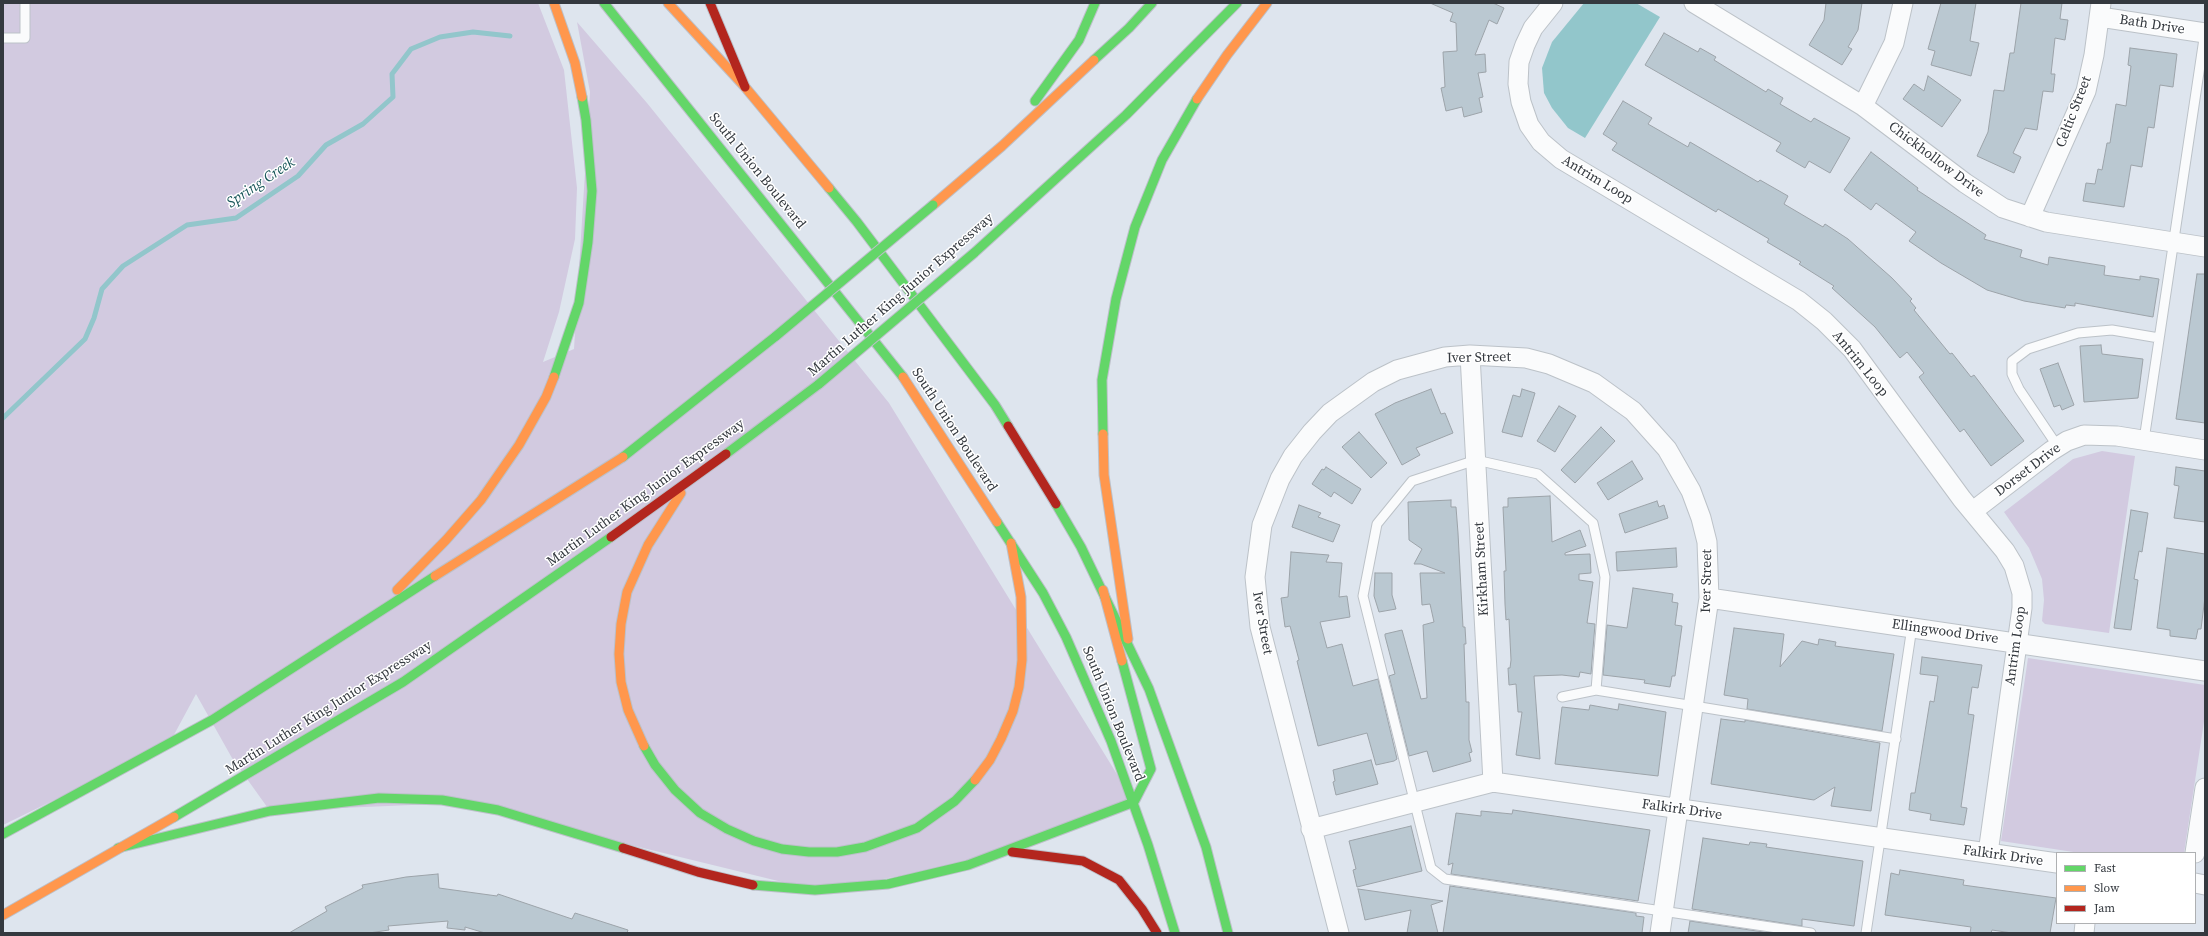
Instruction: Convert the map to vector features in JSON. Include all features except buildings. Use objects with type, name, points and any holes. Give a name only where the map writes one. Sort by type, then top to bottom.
[{"type":"main road","points":[[369,617],[446,540],[481,500],[519,445],[546,397],[563,353],[579,304],[588,242],[592,191],[587,128],[575,63],[554,3]]},
{"type":"main road","name":"South Union Boulevard","points":[[604,3],[903,377],[1044,593],[1066,637],[1111,741],[1134,802],[1175,933]]},
{"type":"main road","points":[[668,3],[745,87],[857,222],[995,405],[1081,546],[1128,642],[1152,696],[1206,847],[1228,933]]},
{"type":"main road","points":[[710,3],[745,87]]},
{"type":"main road","points":[[1002,146],[1067,58],[1078,40],[1095,3]]},
{"type":"main road","points":[[3,834],[212,720],[369,617],[616,462],[776,336],[1002,146],[1129,28],[1152,3]]},
{"type":"main road","name":"Martin Luther King Junior Expressway","points":[[3,915],[118,848],[210,797],[403,682],[692,480],[819,384],[974,253],[1126,115],[1237,3]]},
{"type":"main road","points":[[1128,642],[1104,475],[1102,380],[1116,300],[1135,227],[1162,160],[1187,114],[1227,55],[1267,3]]},
{"type":"main road","points":[[692,480],[675,500],[648,545],[627,592],[621,624],[619,654],[621,682],[628,710],[644,747],[655,765],[680,795],[700,813],[727,830],[754,841],[782,849],[809,852],[837,852],[865,847],[891,839],[917,828],[936,816],[972,785],[990,760],[1002,739],[1013,711],[1019,687],[1022,660],[1022,604],[1011,543]]},
{"type":"main road","points":[[118,848],[270,811],[379,798],[442,800],[498,810],[552,825],[698,872],[755,885],[815,890],[888,884],[968,865],[1134,802],[1151,769],[1103,590]]},
{"type":"main road","points":[[1005,852],[1083,861],[1119,880],[1142,909],[1157,933]]},
{"type":"street","name":"Antrim Loop","points":[[1553,3],[1533,28],[1524,45],[1519,62],[1518,84],[1521,102],[1529,125],[1542,142],[1561,159],[1799,301],[1824,321],[1852,350],[1962,499],[2005,551],[2014,566],[2022,593],[2022,608],[2016,642],[1988,854]]},
{"type":"street","name":"Chickhollow Drive","points":[[1694,3],[1863,106],[1986,199],[2003,208],[2046,222],[2205,247]]},
{"type":"street","points":[[1863,106],[1894,43],[1903,3]]},
{"type":"street","name":"Bath Drive","points":[[2101,10],[2205,32]]},
{"type":"street","name":"Celtic Street","points":[[2030,217],[2086,91],[2101,10]]},
{"type":"street","name":"Kirkham Street","points":[[1470,355],[1493,782]]},
{"type":"street","name":"Iver Street","points":[[1339,933],[1260,627],[1256,601],[1255,577],[1262,524],[1270,502],[1293,456],[1312,432],[1330,413],[1373,382],[1397,370],[1445,357],[1470,355],[1526,358],[1569,371],[1594,383],[1633,411],[1651,430],[1680,470],[1691,491],[1701,518],[1707,542],[1709,598],[1660,933]]},
{"type":"street","name":"Dorset Drive","points":[[1973,511],[2058,447],[2067,441],[2084,435],[2099,434],[2205,450]]},
{"type":"street","name":"Ellingwood Drive","points":[[1709,598],[2205,671]]},
{"type":"street","name":"Falkirk Drive","points":[[1311,829],[1493,782],[2056,863]]},
{"type":"street","points":[[2195,852],[2205,788]]},
{"type":"lane","points":[[3,38],[25,38],[25,3]]},
{"type":"lane","points":[[2144,440],[2205,32]]},
{"type":"lane","points":[[2058,447],[2019,389],[2012,374],[2012,361],[2028,349],[2078,333],[2112,330],[2159,338]]},
{"type":"lane","points":[[1596,690],[1605,577],[1593,523],[1538,474],[1476,460],[1412,481],[1377,524],[1363,596],[1431,868],[1445,879],[1811,933]]},
{"type":"lane","points":[[1866,933],[1912,627]]},
{"type":"lane","points":[[1562,697],[1596,690],[1896,739]]},
{"type":"shaded area","points":[[3,3],[538,3],[564,70],[577,188],[575,239],[559,312],[543,362],[574,349],[590,92],[577,22],[647,103],[889,403],[1134,802],[968,865],[815,890],[459,803],[270,811],[232,758],[196,694],[169,744],[3,825]]},
{"type":"shaded area","points":[[2102,451],[2135,456],[2109,633],[2045,624],[2042,621],[2044,600],[2042,579],[2029,548],[2004,512],[2073,459]]},
{"type":"shaded area","points":[[2028,658],[2205,685],[2205,715],[2184,852],[2073,852],[2001,841]]},
{"type":"water","points":[[1584,3],[1636,3],[1660,17],[1585,138],[1568,128],[1552,108],[1544,93],[1542,68],[1552,42]]},
{"type":"waterway","name":"Spring Creek","points":[[3,418],[85,339],[94,318],[102,289],[123,266],[187,225],[236,218],[298,176],[326,145],[363,124],[393,97],[392,74],[411,49],[440,37],[473,32],[510,36]]},
{"type":"traffic: fast","points":[[604,3],[903,377]]},
{"type":"traffic: fast","points":[[1035,101],[1079,40],[1095,3]]},
{"type":"traffic: fast","points":[[1094,60],[1129,28],[1152,3]]},
{"type":"traffic: fast","points":[[974,253],[1126,115],[1237,3]]},
{"type":"traffic: fast","points":[[554,377],[579,303],[588,242],[592,191],[586,120],[582,97]]},
{"type":"traffic: fast","points":[[1103,434],[1102,380],[1116,299],[1135,227],[1162,160],[1197,99]]},
{"type":"traffic: fast","points":[[829,188],[857,222],[995,405],[1008,426]]},
{"type":"traffic: fast","points":[[776,336],[933,205]]},
{"type":"traffic: fast","points":[[819,384],[974,253]]},
{"type":"traffic: fast","points":[[623,457],[776,336]]},
{"type":"traffic: fast","points":[[726,454],[819,384]]},
{"type":"traffic: fast","points":[[1056,504],[1081,547],[1149,689],[1206,847],[1228,933]]},
{"type":"traffic: fast","points":[[997,522],[1043,593],[1066,637],[1111,741],[1148,845],[1175,933]]},
{"type":"traffic: fast","points":[[174,817],[403,682],[611,537]]},
{"type":"traffic: fast","points":[[3,834],[212,720],[435,576]]},
{"type":"traffic: fast","points":[[753,885],[815,890],[888,884],[968,865],[1134,802],[1151,769],[1122,661]]},
{"type":"traffic: fast","points":[[644,746],[655,765],[675,790],[700,813],[727,829],[754,841],[782,849],[809,852],[837,852],[865,847],[917,828],[955,801],[975,780]]},
{"type":"traffic: fast","points":[[118,848],[270,811],[379,798],[442,800],[498,810],[623,848]]},
{"type":"traffic: slow","points":[[554,3],[575,63],[582,97]]},
{"type":"traffic: slow","points":[[668,3],[745,87],[829,188]]},
{"type":"traffic: slow","points":[[1197,99],[1227,55],[1267,3]]},
{"type":"traffic: slow","points":[[933,205],[1002,146],[1094,60]]},
{"type":"traffic: slow","points":[[397,590],[446,540],[481,500],[519,445],[546,397],[554,377]]},
{"type":"traffic: slow","points":[[903,377],[997,522]]},
{"type":"traffic: slow","points":[[1103,434],[1104,475],[1128,639]]},
{"type":"traffic: slow","points":[[435,576],[623,457]]},
{"type":"traffic: slow","points":[[644,746],[628,710],[621,682],[619,654],[621,624],[627,592],[648,545],[681,493]]},
{"type":"traffic: slow","points":[[975,780],[990,760],[1001,739],[1013,711],[1019,687],[1022,660],[1021,597],[1011,543]]},
{"type":"traffic: slow","points":[[1103,590],[1122,661]]},
{"type":"traffic: slow","points":[[3,915],[174,817]]},
{"type":"traffic: jam","points":[[710,3],[745,87]]},
{"type":"traffic: jam","points":[[1008,426],[1056,504]]},
{"type":"traffic: jam","points":[[611,537],[726,454]]},
{"type":"traffic: jam","points":[[623,848],[698,872],[753,885]]},
{"type":"traffic: jam","points":[[1012,852],[1083,861],[1119,880],[1142,909],[1157,933]]}]
